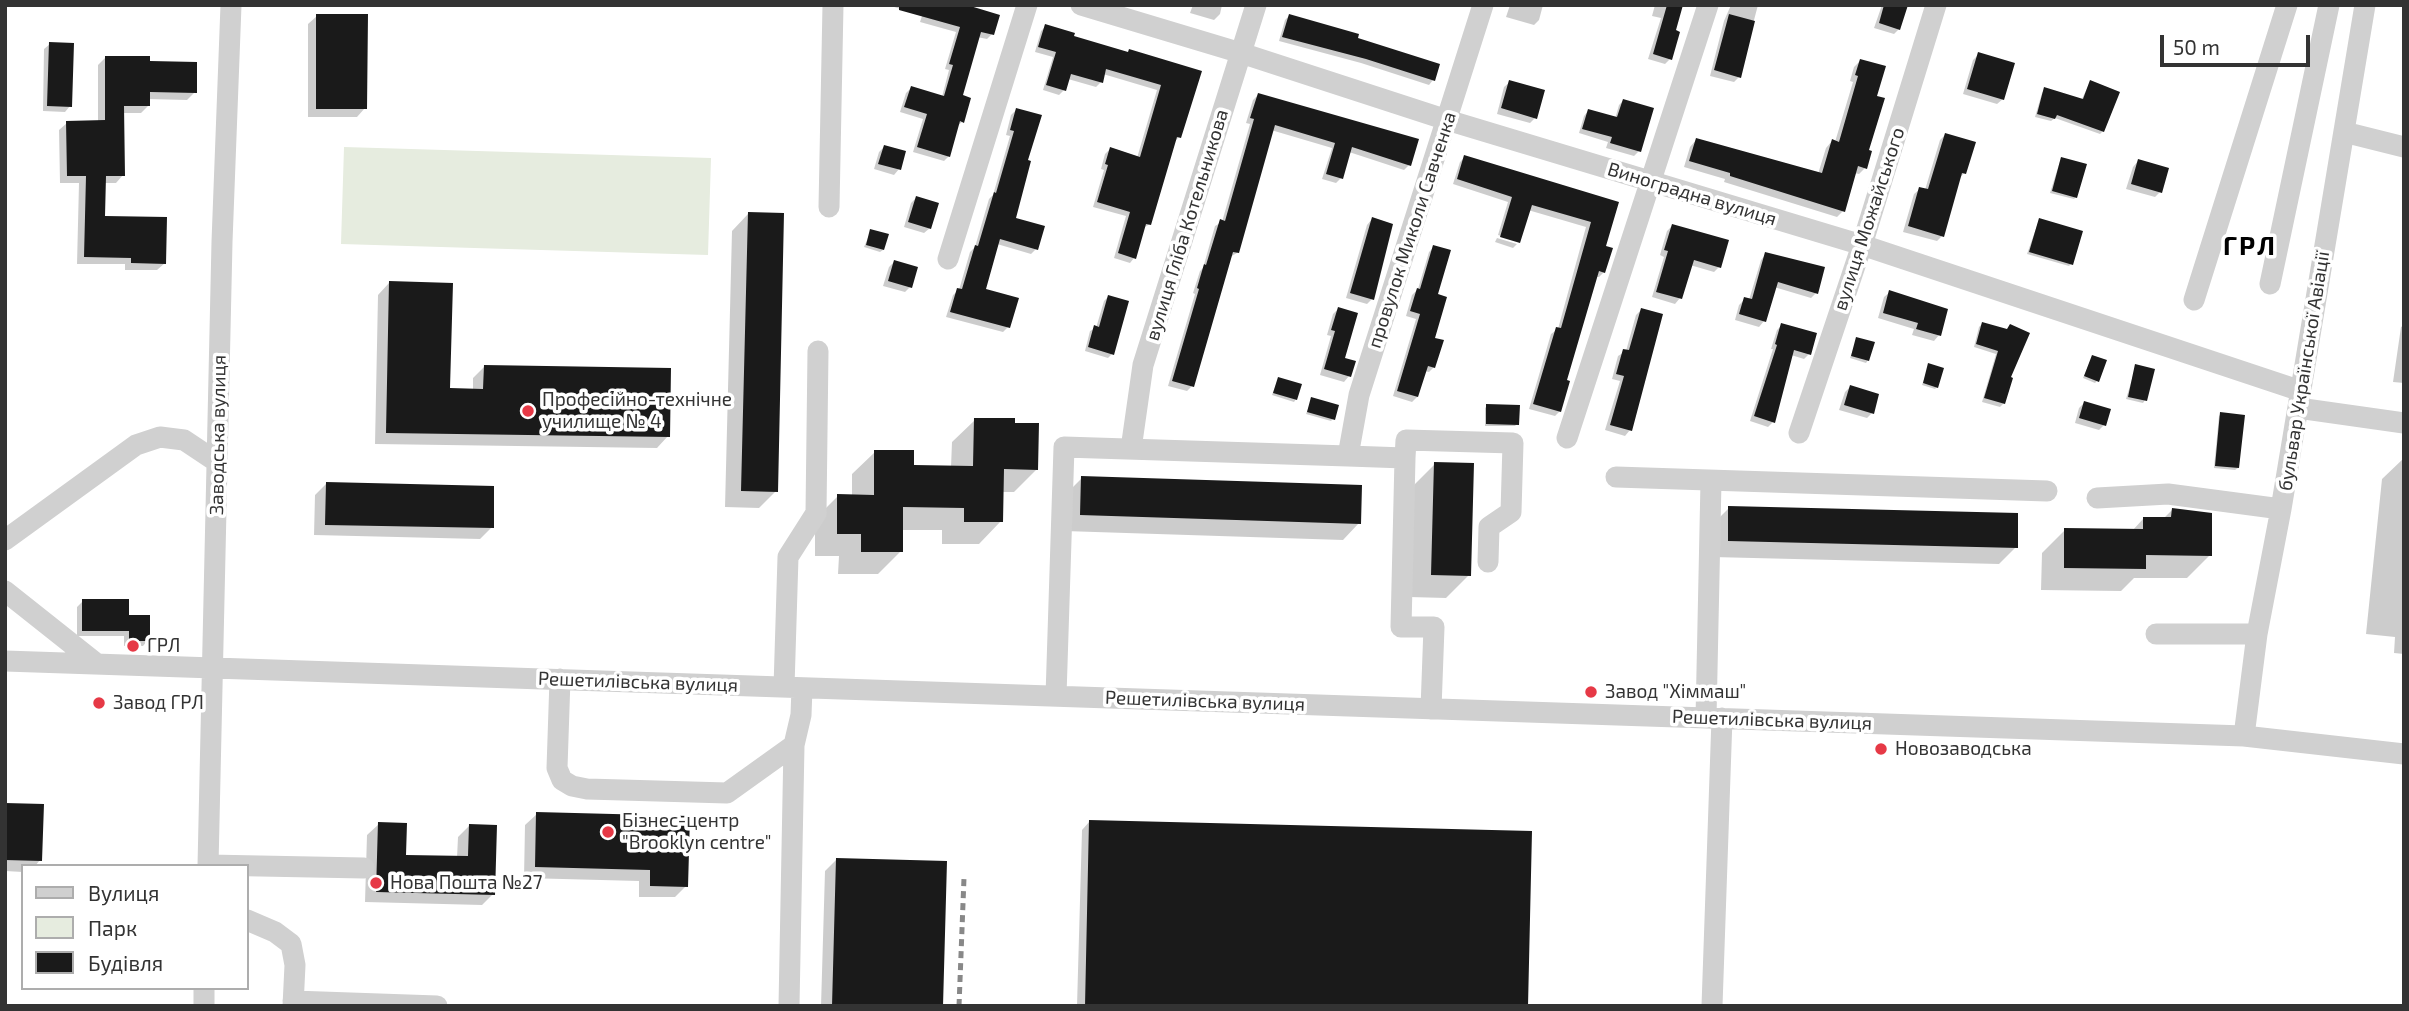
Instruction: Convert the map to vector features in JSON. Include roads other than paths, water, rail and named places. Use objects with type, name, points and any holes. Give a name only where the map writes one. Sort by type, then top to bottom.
[{"type":"street","name":"Заводська вулиця","points":[[208,864],[222,242],[231,5]]},
{"type":"street","points":[[830,207],[833,5]]},
{"type":"street","points":[[948,259],[1027,5]]},
{"type":"street","name":"Виноградна вулиця","points":[[1081,5],[1241,53],[1447,120],[1862,245],[2300,400],[2404,423]]},
{"type":"street","name":"вулиця Гліба Котельникова","points":[[1131,449],[1143,365],[1256,5]]},
{"type":"street","name":"провулок Миколи Савченка","points":[[1348,456],[1360,395],[1483,5]]},
{"type":"street","points":[[1567,438],[1708,5]]},
{"type":"street","name":"вулиця Можайського","points":[[1799,433],[1862,245],[1936,5]]},
{"type":"street","points":[[2194,300],[2287,5]]},
{"type":"street","points":[[2270,284],[2329,5]]},
{"type":"street","name":"бульвар Української Авіації","points":[[2244,736],[2257,634],[2300,400],[2365,5]]},
{"type":"street","points":[[2344,132],[2404,147]]},
{"type":"street","points":[[789,1006],[794,745],[801,715],[793,687],[788,556],[816,513],[818,351]]},
{"type":"street","points":[[5,540],[136,445],[160,437],[184,440],[217,462]]},
{"type":"street","points":[[1431,709],[1434,627],[1401,626],[1406,440],[1513,443],[1511,512],[1489,527],[1488,562]]},
{"type":"street","points":[[1056,696],[1064,447],[1405,458]]},
{"type":"street","points":[[1616,477],[2047,491]]},
{"type":"street","points":[[1710,481],[1714,718],[1712,1006]]},
{"type":"street","points":[[2097,498],[2168,494],[2281,509]]},
{"type":"street","points":[[5,591],[97,664]]},
{"type":"street","points":[[2156,634],[2257,634]]},
{"type":"street","name":"Решетилівська вулиця","points":[[5,661],[2244,736],[2404,754]]},
{"type":"street","points":[[560,680],[557,768],[562,780],[572,786],[587,789],[727,793],[794,745]]},
{"type":"street","points":[[248,866],[364,868]]},
{"type":"street","points":[[248,920],[275,932],[291,944],[295,965],[293,1004],[437,1006]]},
{"type":"railway","points":[[959,1006],[964,878]]},
{"type":"place","name":"Професійно-технічне училище № 4","points":[[528,411]]},
{"type":"place","name":"ГРЛ","points":[[133,646]]},
{"type":"place","name":"Завод \"Хіммаш\"","points":[[1591,692]]},
{"type":"place","name":"Завод ГРЛ","points":[[99,703]]},
{"type":"place","name":"Новозаводська","points":[[1881,749]]},
{"type":"place","name":"Бізнес-центр \"Brooklyn centre\"","points":[[608,832]]},
{"type":"place","name":"Нова Пошта №27","points":[[376,883]]},
{"type":"district","name":"ГРЛ","points":[[2250,246]]}]
